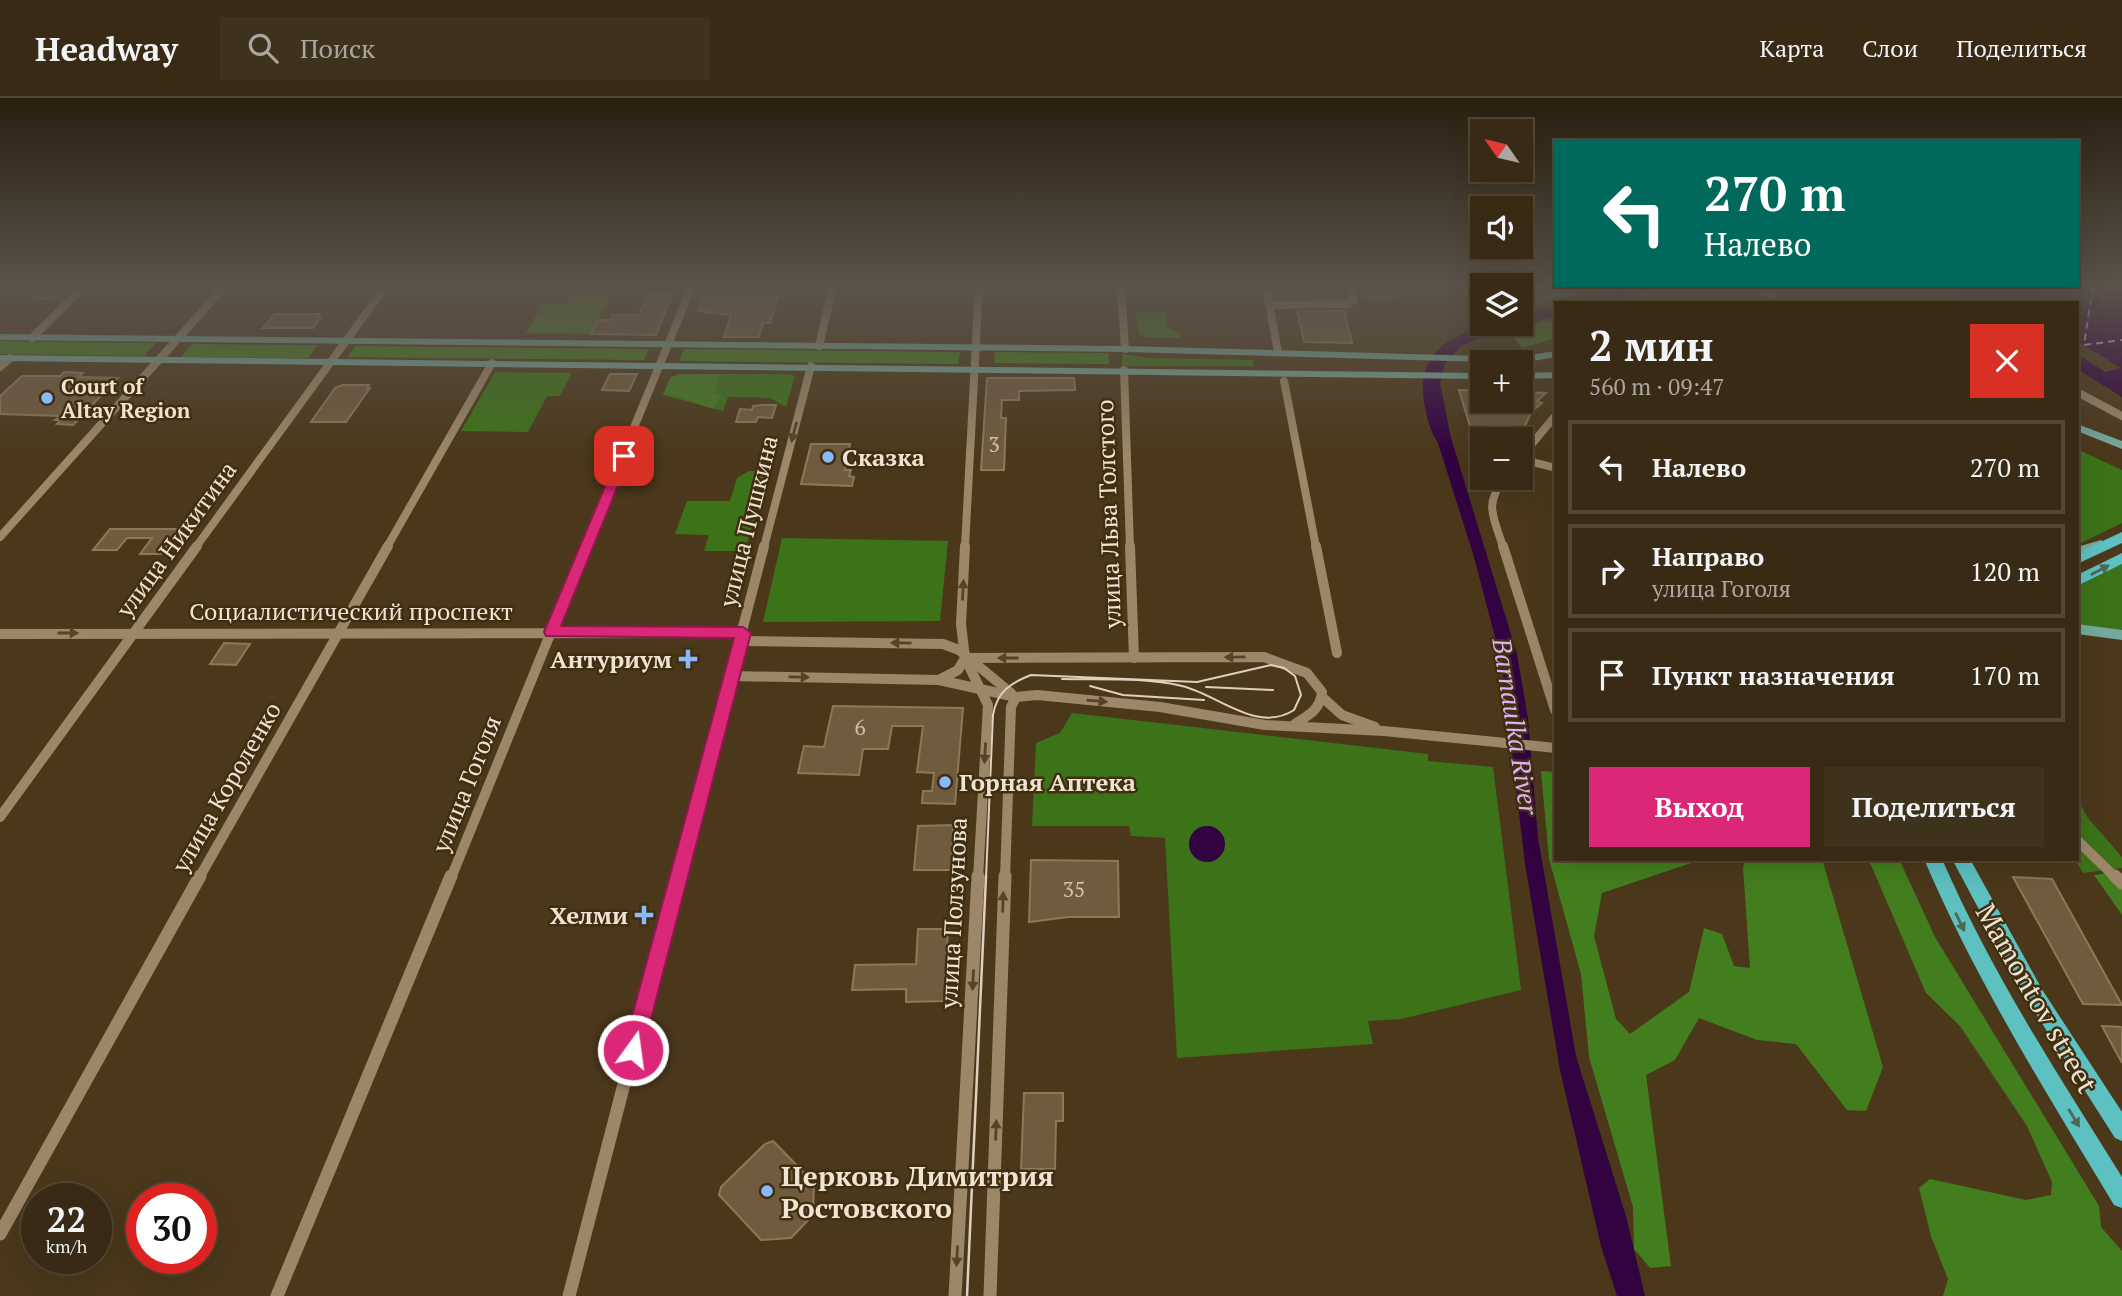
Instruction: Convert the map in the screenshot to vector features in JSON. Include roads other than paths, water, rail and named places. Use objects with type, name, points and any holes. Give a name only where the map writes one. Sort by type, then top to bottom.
[{"type":"highway","points":[[2079,558],[2119,538]]},
{"type":"highway","points":[[2079,580],[2122,558]]},
{"type":"highway","name":"Mamontov street","points":[[1934,861],[1969,941],[1997,992],[2122,1197]]},
{"type":"highway","points":[[1962,861],[2029,985],[2122,1131]]},
{"type":"highway","points":[[2103,1101],[2122,1124]]},
{"type":"main road","points":[[444,342],[1125,349],[1532,360],[1553,355]]},
{"type":"main road","points":[[1278,352],[1282,376]]},
{"type":"main road","points":[[1553,355],[1545,362],[1554,371]]},
{"type":"main road","points":[[5,358],[1124,369],[1282,376],[1401,372],[1470,375]]},
{"type":"main road","points":[[1533,375],[1554,373]]},
{"type":"main road","points":[[2079,422],[2122,439]]},
{"type":"main road","points":[[2079,428],[2122,445]]},
{"type":"main road","points":[[2079,551],[2119,538]]},
{"type":"main road","points":[[2079,629],[2122,635]]},
{"type":"street","points":[[0,537],[174,342]]},
{"type":"street","name":"улица Никитина","points":[[0,817],[346,342]]},
{"type":"street","name":"улица Ползунова","points":[[955,1296],[988,705],[965,658],[961,624],[976,342]]},
{"type":"street","points":[[1125,342],[1125,349]]},
{"type":"street","points":[[1276,342],[1278,352]]},
{"type":"street","name":"улица Гоголя","points":[[277,1296],[363,1093],[669,344]]},
{"type":"street","points":[[0,368],[5,358]]},
{"type":"street","name":"улица Короленко","points":[[0,1234],[492,363]]},
{"type":"street","name":"улица Пушкина","points":[[569,1296],[811,366]]},
{"type":"street","name":"улица Льва Толстого","points":[[1124,369],[1134,658]]},
{"type":"street","points":[[1282,376],[1337,653]]},
{"type":"street","points":[[2079,393],[2122,416]]},
{"type":"street","points":[[1533,443],[1554,417]]},
{"type":"street","points":[[1533,461],[1554,467]]},
{"type":"street","points":[[1495,490],[1490,505],[1554,707]]},
{"type":"street","name":"Социалистический проспект","points":[[0,634],[551,632],[943,643],[959,650],[965,658],[1264,657],[1284,659],[1302,667],[1313,677],[1322,697]]},
{"type":"street","points":[[939,680],[958,670],[965,658],[1013,702]]},
{"type":"street","points":[[731,676],[939,680],[979,687],[1013,702],[1029,695],[1160,707],[1245,722],[1384,731],[1554,748]]},
{"type":"street","points":[[1292,726],[1318,709],[1322,697],[1342,715],[1384,731]]},
{"type":"street","name":"улица Ползунова","points":[[990,1296],[1013,702]]},
{"type":"street","points":[[2079,842],[2122,883]]},
{"type":"water","name":"Barnaulka River","points":[[1449,342],[1470,342],[1461,346],[1445,364],[1440,383],[1451,438],[1517,654],[1528,718],[1538,838],[1576,1056],[1626,1216],[1645,1296],[1617,1296],[1601,1246],[1560,1070],[1525,864],[1501,660],[1474,557],[1438,443],[1429,423],[1423,381],[1428,364],[1437,351]]},
{"type":"water","points":[[2079,342],[2122,342],[2122,397],[2079,370]]},
{"type":"water","points":[[1207,826],[1220,831],[1225,844],[1220,857],[1207,862],[1194,857],[1189,844],[1194,831]]},
{"type":"tram line","points":[[986,878],[993,715],[1001,694],[1017,681],[1031,675],[1197,682],[1271,665],[1284,668],[1295,676],[1301,695],[1294,710],[1266,718],[1238,710],[1182,686],[1167,683],[1062,679]]},
{"type":"tram line","points":[[1090,686],[1123,695],[1204,700]]},
{"type":"tram line","points":[[1206,687],[1273,690]]},
{"type":"tram line","points":[[967,1296],[986,876]]},
{"type":"place","name":"Court of Altay Region","points":[[47,398]]},
{"type":"place","name":"Сказка","points":[[828,457]]},
{"type":"place","name":"Антуриум","points":[[688,659]]},
{"type":"place","name":"Горная Аптека","points":[[945,782]]},
{"type":"place","name":"Хелми","points":[[644,915]]},
{"type":"place","name":"Церковь Димитрия Ростовского","points":[[767,1191]]}]
